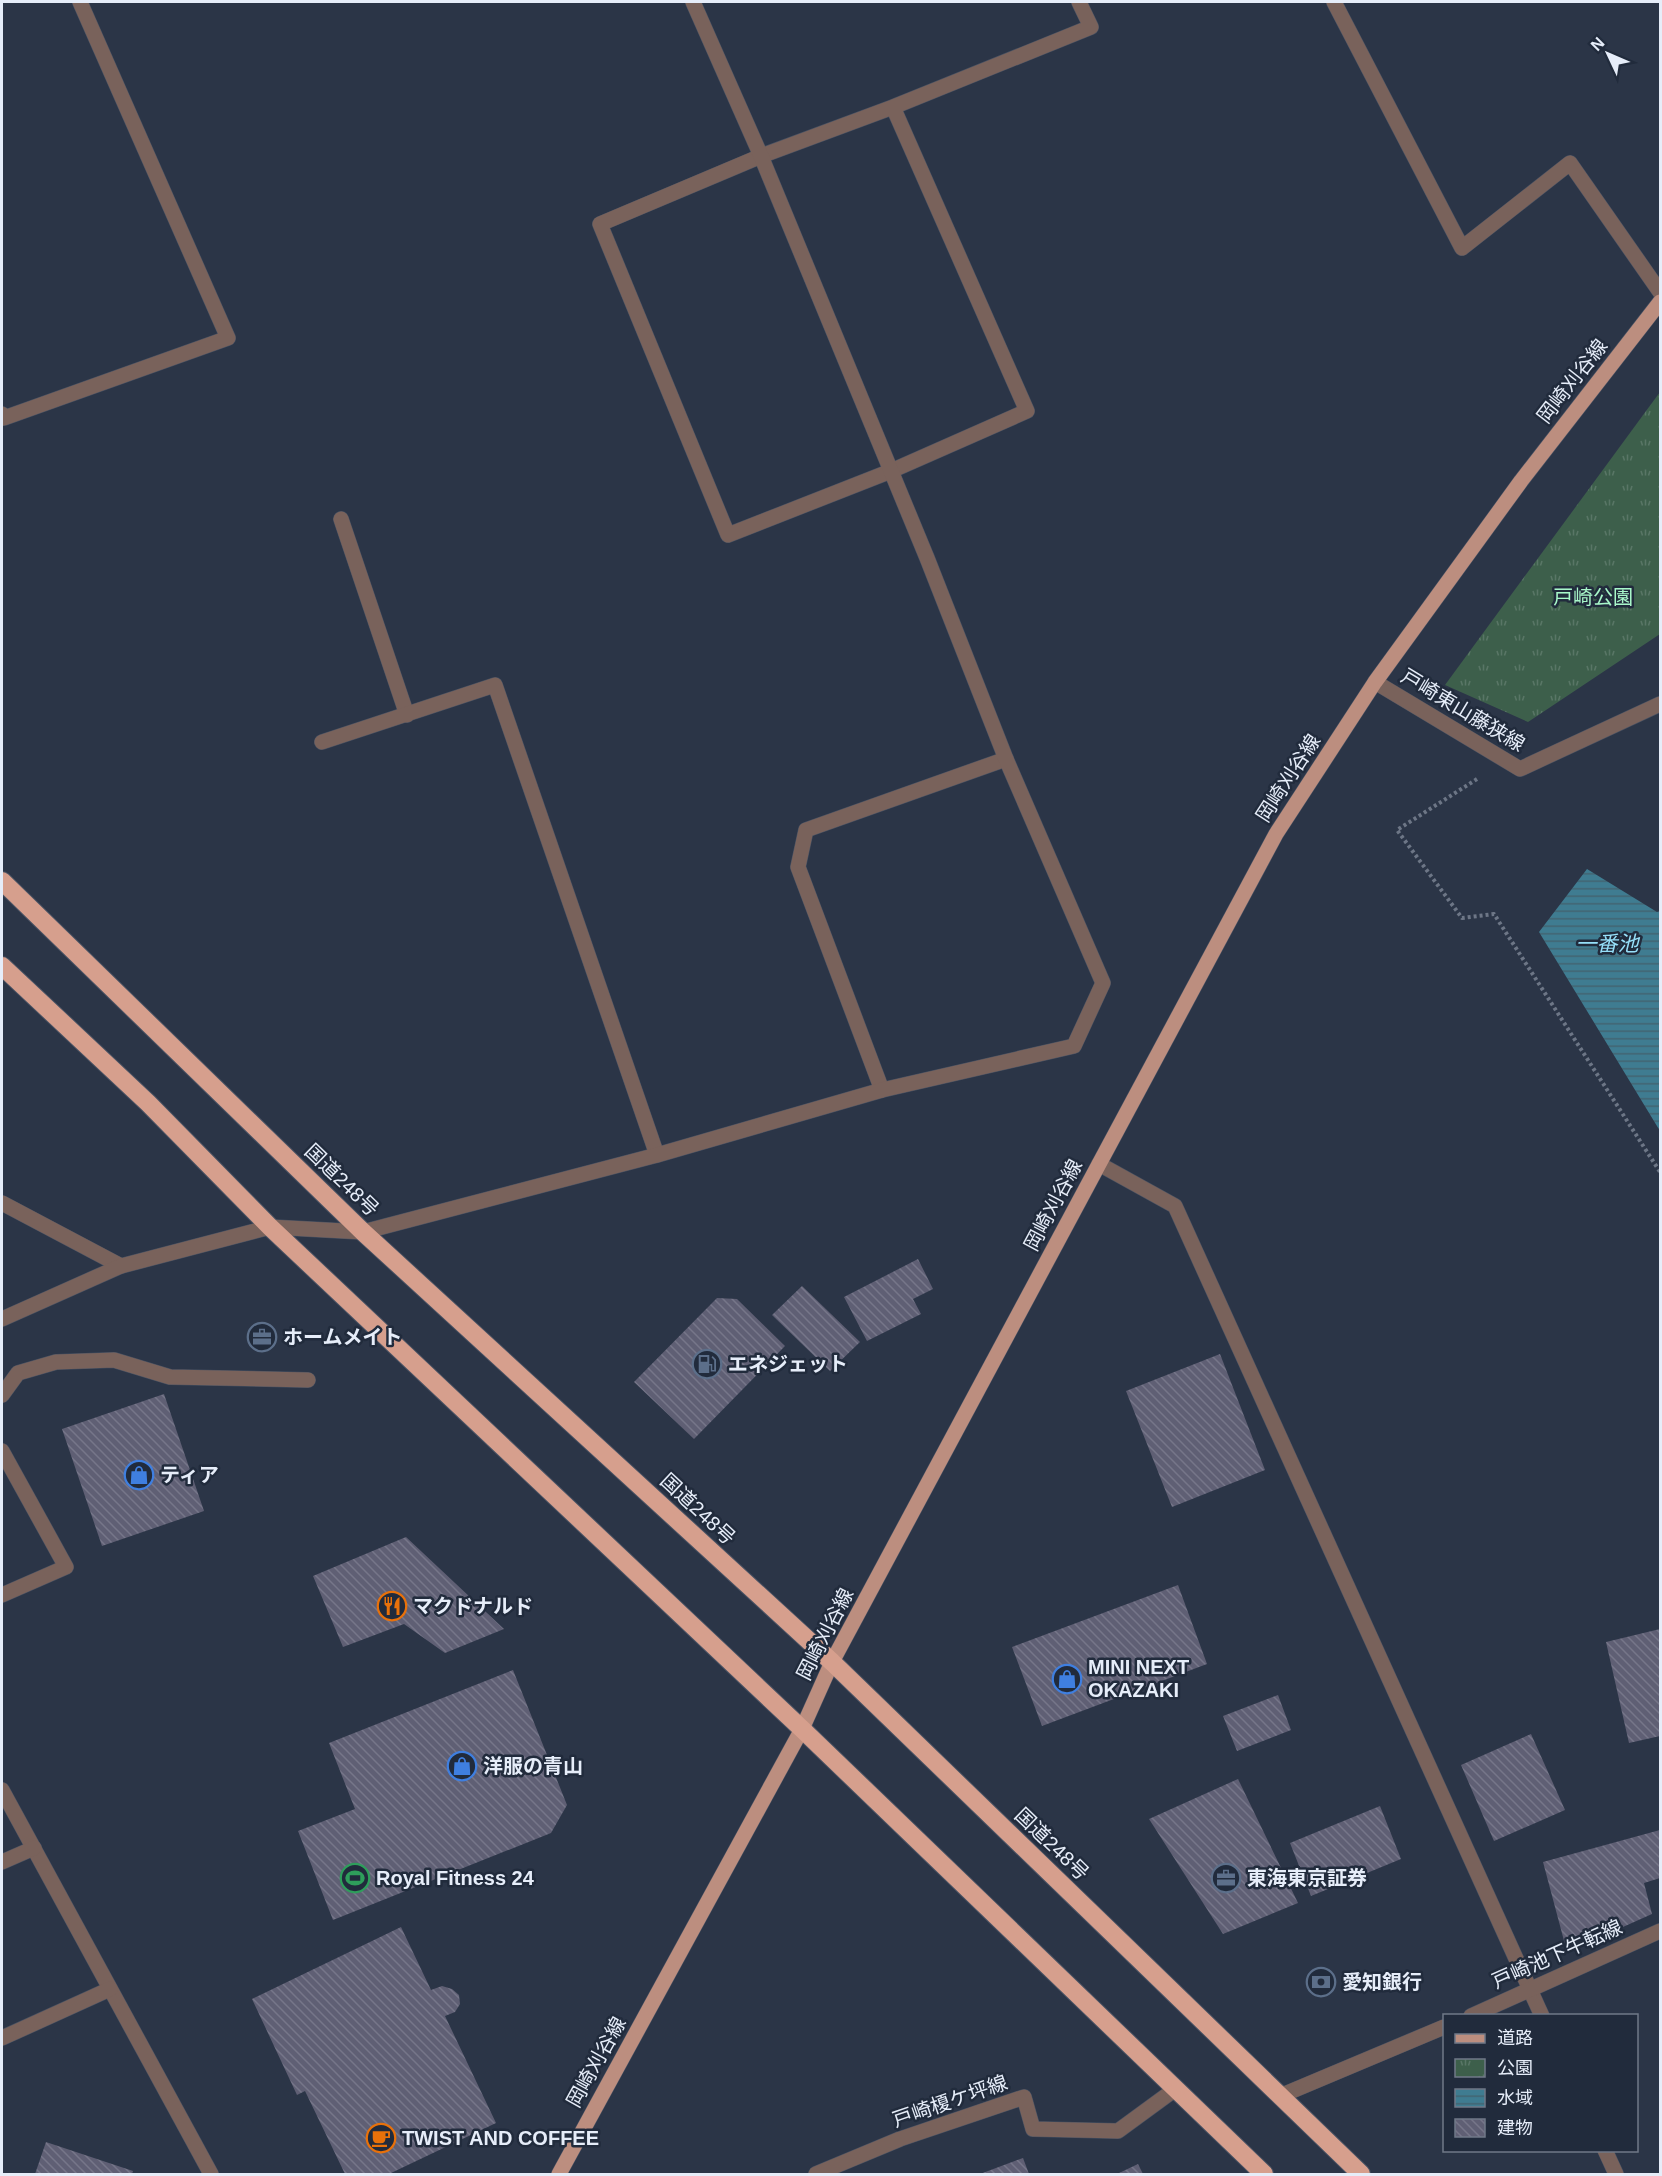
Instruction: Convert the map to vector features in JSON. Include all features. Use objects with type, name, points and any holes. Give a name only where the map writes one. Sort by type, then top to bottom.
[{"type":"highway","name":"国道248号","points":[[2,881],[363,1232],[831,1662],[1361,2175]]},
{"type":"highway","points":[[2,966],[148,1103],[270,1227],[802,1729],[1264,2175]]},
{"type":"main road","name":"岡崎刈谷線","points":[[559,2175],[802,1729],[831,1662],[1276,834],[1375,682],[1521,482],[1660,302]]},
{"type":"street","points":[[2,414],[4,418],[228,338],[80,2]]},
{"type":"street","points":[[2,1318],[121,1266],[270,1227],[363,1232],[657,1155],[882,1090],[1074,1046],[1103,983],[1006,759],[927,558],[761,156],[693,2]]},
{"type":"street","points":[[893,107],[1027,411],[891,471],[728,535],[600,224],[761,156],[893,107],[1091,27],[1078,2]]},
{"type":"street","points":[[1334,2],[1462,248],[1570,163],[1660,292]]},
{"type":"street","points":[[340,519],[407,715]]},
{"type":"street","name":"戸崎東山藤狭線","points":[[1375,682],[1520,769],[1660,704]]},
{"type":"street","points":[[322,742],[495,685],[657,1155]]},
{"type":"street","points":[[882,1090],[798,867],[806,830],[1006,759]]},
{"type":"street","points":[[1099,1164],[1175,1206],[1541,2014]]},
{"type":"street","points":[[2,1203],[121,1266]]},
{"type":"street","points":[[2,1395],[18,1373],[56,1362],[114,1360],[170,1377],[308,1380]]},
{"type":"street","points":[[2,1451],[66,1568],[2,1595]]},
{"type":"street","points":[[2,1790],[211,2175]]},
{"type":"street","points":[[2,1862],[34,1848]]},
{"type":"street","name":"戸崎池下牛転線","points":[[1476,2014],[1660,1931]]},
{"type":"street","points":[[2,2038],[110,1989]]},
{"type":"street","points":[[1280,2096],[1443,2027]]},
{"type":"street","name":"戸崎榎ケ坪線","points":[[816,2175],[900,2139],[1023,2097],[1033,2129],[1118,2131],[1174,2090]]},
{"type":"street","points":[[1605,2152],[1616,2175]]},
{"type":"path","points":[[1505,761],[1397,830],[1462,918],[1494,914],[1660,1172]]},
{"type":"green space","name":"戸崎公園","points":[[1660,392],[1660,634],[1528,722],[1445,685]]},
{"type":"water","name":"一番池","points":[[1587,869],[1657,912],[1660,911],[1660,1131],[1539,932]]},
{"type":"building","points":[[918,1259],[933,1289],[913,1299],[921,1314],[867,1341],[844,1297]]},
{"type":"building","points":[[802,1286],[860,1342],[830,1371],[772,1315]]},
{"type":"building","points":[[717,1298],[737,1299],[785,1346],[694,1439],[634,1382]]},
{"type":"building","points":[[1220,1354],[1265,1470],[1172,1507],[1126,1391]]},
{"type":"building","points":[[164,1394],[204,1511],[102,1546],[62,1429]]},
{"type":"building","points":[[406,1537],[504,1629],[445,1653],[404,1624],[343,1647],[313,1576]]},
{"type":"building","points":[[1178,1585],[1207,1664],[1042,1726],[1012,1647]]},
{"type":"building","points":[[1660,1629],[1660,1736],[1629,1743],[1606,1642]]},
{"type":"building","points":[[513,1670],[567,1805],[551,1833],[333,1920],[298,1831],[355,1809],[329,1743]]},
{"type":"building","points":[[1278,1695],[1291,1730],[1237,1751],[1223,1716]]},
{"type":"building","points":[[1531,1734],[1565,1810],[1494,1841],[1461,1765]]},
{"type":"building","points":[[1238,1779],[1298,1903],[1223,1934],[1149,1819]]},
{"type":"building","points":[[1380,1806],[1401,1859],[1311,1896],[1290,1843]]},
{"type":"building","points":[[1660,1830],[1660,1878],[1644,1883],[1652,1914],[1567,1952],[1543,1862]]},
{"type":"building","points":[[401,1927],[431,1990],[442,1986],[452,1989],[459,1995],[460,2004],[455,2012],[445,2016],[496,2123],[389,2174],[345,2174],[305,2091],[297,2095],[252,1999]]},
{"type":"building","points":[[46,2142],[133,2171],[132,2174],[35,2174]]},
{"type":"building","points":[[1023,2158],[1029,2174],[980,2174]]},
{"type":"building","points":[[1138,2164],[1143,2174],[1117,2174]]},
{"type":"place","name":"ホームメイト","points":[[262,1337]]},
{"type":"place","name":"エネジェット","points":[[707,1364]]},
{"type":"place","name":"ティア","points":[[139,1475]]},
{"type":"place","name":"マクドナルド","points":[[392,1606]]},
{"type":"place","name":"MINI NEXT OKAZAKI","points":[[1067,1679]]},
{"type":"place","name":"洋服の青山","points":[[462,1766]]},
{"type":"place","name":"Royal Fitness 24","points":[[355,1878]]},
{"type":"place","name":"東海東京証券","points":[[1226,1878]]},
{"type":"place","name":"愛知銀行","points":[[1321,1982]]},
{"type":"place","name":"TWIST AND COFFEE","points":[[381,2138]]}]
